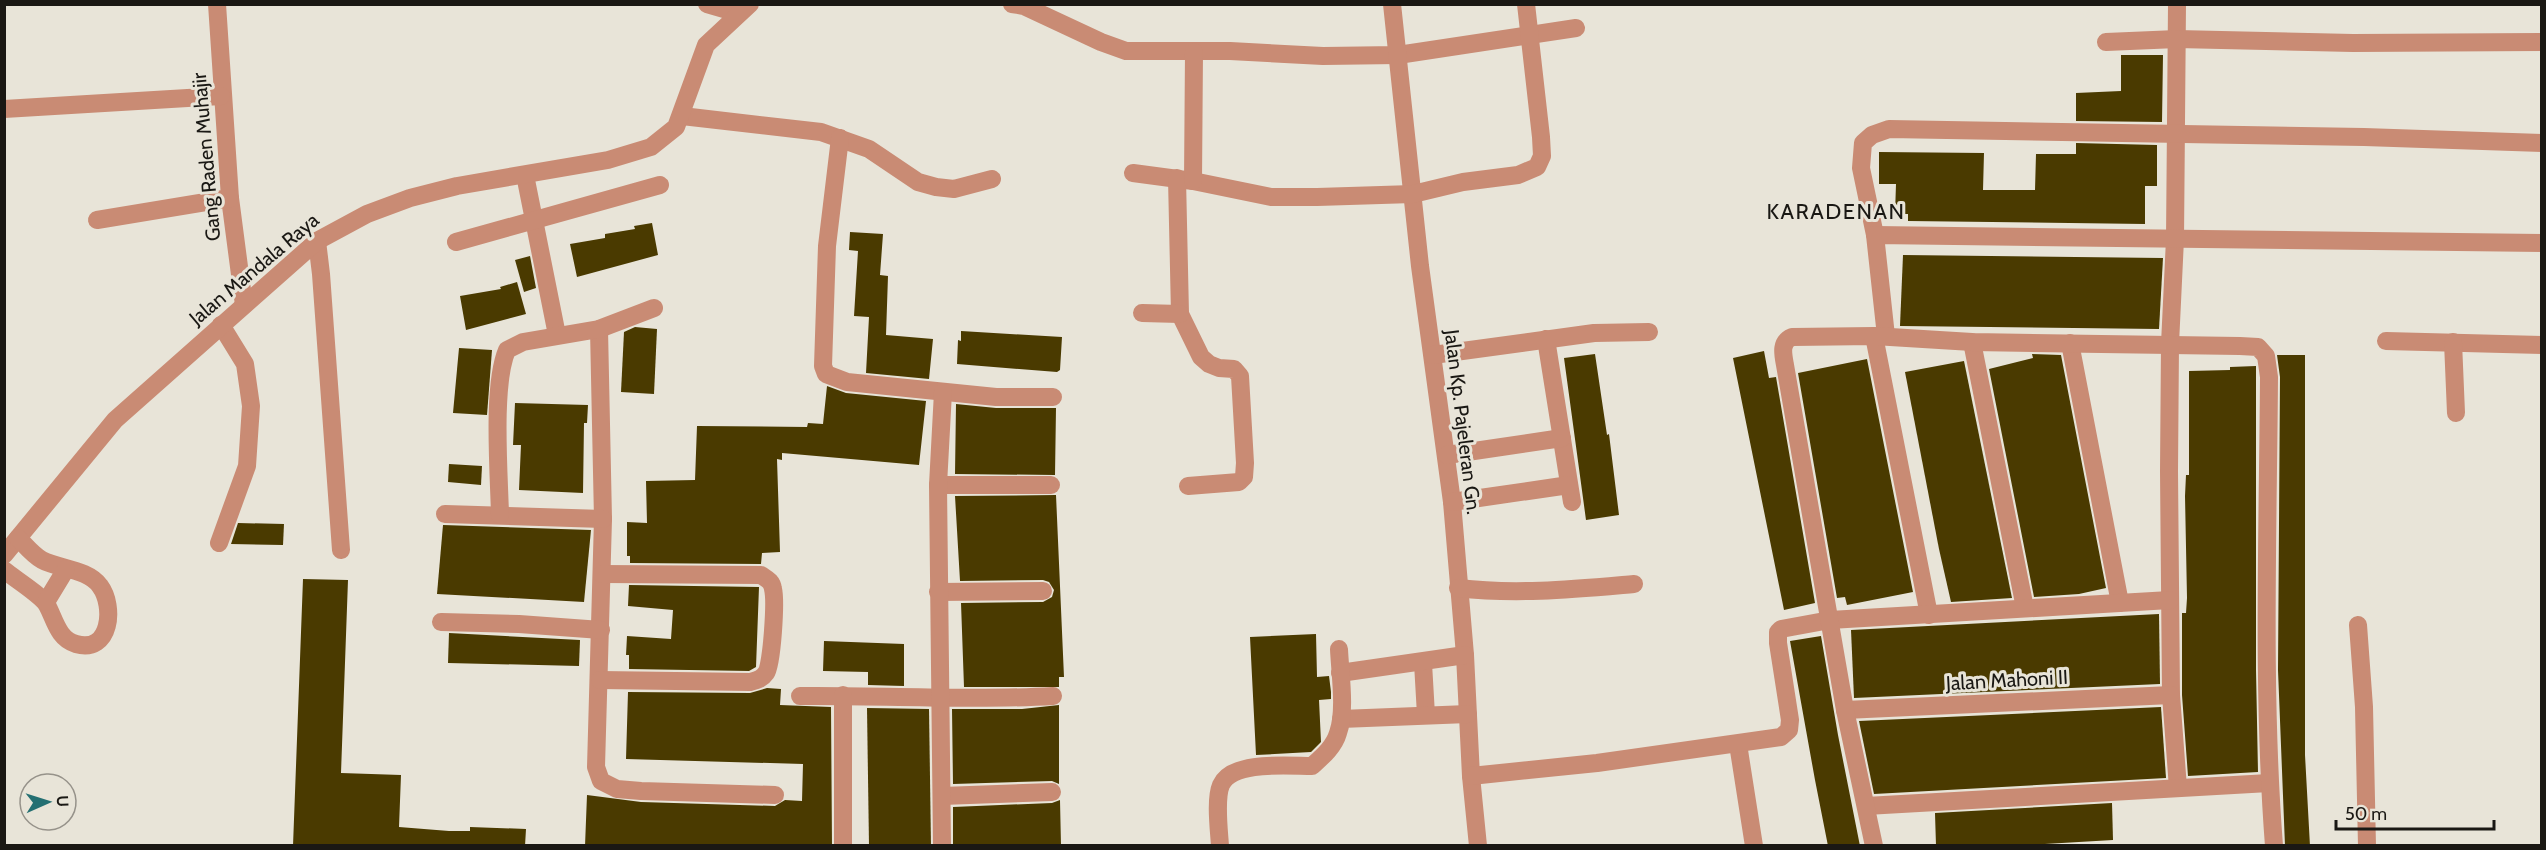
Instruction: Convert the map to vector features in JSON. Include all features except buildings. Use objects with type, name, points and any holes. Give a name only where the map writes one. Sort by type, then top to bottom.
[{"type":"street","name":"Gang Raden Muhajir","points":[[217,4],[230,198],[244,304]]},
{"type":"street","points":[[707,4],[744,9]]},
{"type":"street","points":[[1012,4],[1024,6],[1095,40],[1126,51],[1313,56],[1398,55],[1576,28]]},
{"type":"street","name":"Jalan Kp. Pajeleran Gn.","points":[[1392,4],[1413,194],[1452,502],[1478,846]]},
{"type":"street","points":[[1133,172],[1185,179],[1271,197],[1413,194],[1463,182],[1518,175],[1537,167],[1542,156],[1541,137],[1526,4]]},
{"type":"street","points":[[2177,4],[2175,239],[2170,344],[2170,600],[2171,695],[2178,788]]},
{"type":"street","name":"Jalan Mandala Raya","points":[[4,555],[115,420],[316,241],[367,214],[410,198],[457,186],[609,160],[651,147],[676,127],[682,116],[706,45],[744,9]]},
{"type":"street","points":[[2106,42],[2177,39],[2353,43],[2541,42]]},
{"type":"street","points":[[1188,486],[1239,482],[1244,477],[1245,453],[1240,376],[1234,369],[1219,368],[1209,364],[1201,357],[1180,314],[1185,179],[1194,52]]},
{"type":"street","points":[[4,109],[222,96]]},
{"type":"street","points":[[682,116],[821,132],[868,149],[918,182],[936,187],[954,189],[992,179]]},
{"type":"street","points":[[1929,615],[1880,336],[1875,235],[1861,168],[1863,143],[1872,135],[1889,129],[2364,137],[2541,143]]},
{"type":"street","points":[[840,138],[827,246],[823,366],[826,374],[847,382],[943,392],[996,397],[1053,397]]},
{"type":"street","points":[[525,175],[557,335]]},
{"type":"street","points":[[456,242],[660,186]]},
{"type":"street","points":[[97,220],[230,198]]},
{"type":"street","points":[[1875,235],[2541,243]]},
{"type":"street","points":[[316,241],[321,274],[341,550]]},
{"type":"street","points":[[500,515],[501,364],[507,350],[523,342],[599,329],[654,308]]},
{"type":"street","points":[[1142,313],[1180,314]]},
{"type":"street","points":[[219,543],[247,466],[251,406],[245,364],[221,325]]},
{"type":"street","points":[[599,329],[603,519],[596,767],[601,781],[617,789],[641,791],[775,795]]},
{"type":"street","points":[[1433,355],[1594,333],[1649,332]]},
{"type":"street","points":[[1874,846],[1845,710],[1783,346],[1788,339],[1799,337],[1880,336],[1972,342],[2258,347],[2266,356],[2269,377],[2267,587],[2269,783],[2274,846]]},
{"type":"street","points":[[1452,502],[1571,493],[1546,339]]},
{"type":"street","points":[[2386,341],[2541,345]]},
{"type":"street","points":[[1972,342],[2025,608]]},
{"type":"street","points":[[2452,342],[2456,413]]},
{"type":"street","points":[[2070,343],[2120,603]]},
{"type":"street","points":[[942,846],[938,485],[943,392]]},
{"type":"street","points":[[1447,455],[1562,438]]},
{"type":"street","points":[[938,485],[1051,485]]},
{"type":"street","points":[[446,514],[603,519]]},
{"type":"street","points":[[4,570],[46,602],[56,626],[65,639],[77,644],[90,644],[100,640],[105,634],[109,625],[108,608],[100,585],[89,576],[41,559],[18,538]]},
{"type":"street","points":[[46,602],[66,569]]},
{"type":"street","points":[[600,680],[750,682],[761,679],[768,671],[773,625],[773,589],[770,580],[761,575],[602,574]]},
{"type":"street","points":[[1458,588],[1484,591],[1546,590],[1634,584]]},
{"type":"street","points":[[938,592],[1043,591]]},
{"type":"street","points":[[1471,776],[1597,763],[1781,737],[1789,730],[1789,708],[1778,632],[1788,627],[1830,620],[2170,600]]},
{"type":"street","points":[[441,622],[519,624],[601,630]]},
{"type":"street","points":[[2358,625],[2364,707],[2367,846]]},
{"type":"street","points":[[1220,846],[1221,785],[1231,773],[1247,768],[1312,766],[1332,745],[1338,734],[1341,719],[1339,649]]},
{"type":"street","points":[[1340,673],[1423,663],[1465,655]]},
{"type":"street","points":[[1423,663],[1426,715]]},
{"type":"street","name":"Jalan Mahoni II","points":[[1845,710],[2171,695]]},
{"type":"street","points":[[800,696],[942,696],[1002,699],[1053,696]]},
{"type":"street","points":[[843,696],[843,846]]},
{"type":"street","points":[[1341,719],[1468,714]]},
{"type":"street","points":[[1738,744],[1754,846]]},
{"type":"street","points":[[1866,806],[2269,783]]},
{"type":"street","points":[[942,796],[1052,792]]},
{"type":"district","name":"KARADENAN","points":[[1836,211]]}]
